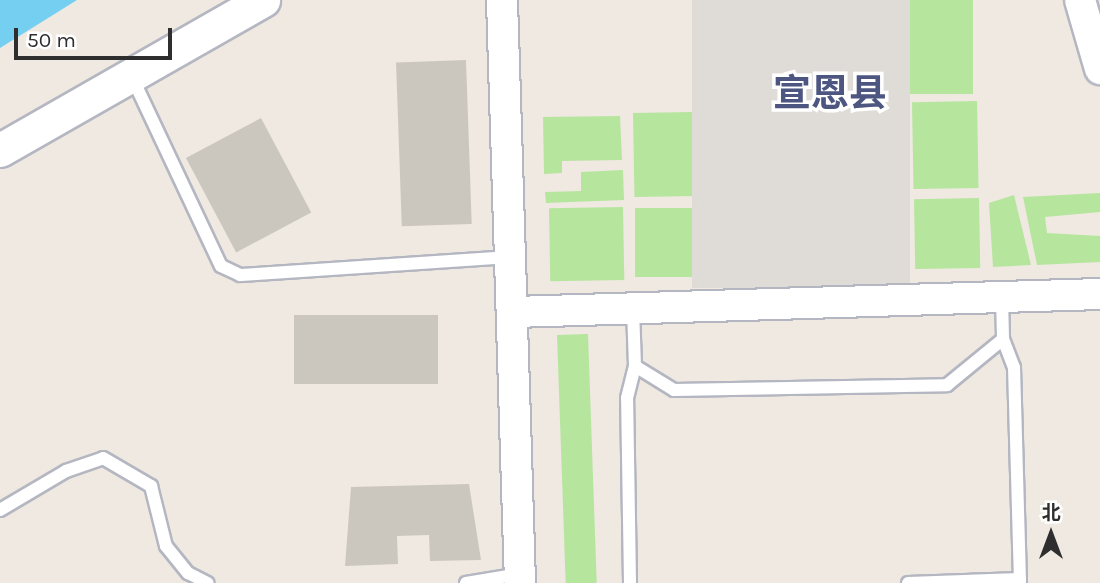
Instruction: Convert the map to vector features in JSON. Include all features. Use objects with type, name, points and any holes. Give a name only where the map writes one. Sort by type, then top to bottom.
[{"type":"main road","points":[[0,150],[263,0]]},
{"type":"street","points":[[502,0],[514,312],[520,579]]},
{"type":"street","points":[[1080,0],[1100,69]]},
{"type":"street","points":[[514,312],[1100,294]]},
{"type":"lane","points":[[131,75],[221,266],[240,275],[512,257]]},
{"type":"lane","points":[[908,583],[1020,581],[1014,368],[1003,339],[1002,297]]},
{"type":"lane","points":[[630,583],[627,398],[635,366],[633,308]]},
{"type":"lane","points":[[635,366],[674,390],[947,385],[1003,339]]},
{"type":"lane","points":[[0,510],[66,471],[103,458],[151,486],[166,546],[188,573],[208,583]]},
{"type":"lane","points":[[466,583],[520,579]]},
{"type":"green space","points":[[910,0],[973,0],[973,94],[910,94]]},
{"type":"green space","points":[[977,101],[979,188],[914,189],[912,102]]},
{"type":"green space","points":[[694,112],[695,196],[634,197],[633,113]]},
{"type":"green space","points":[[620,116],[622,160],[562,161],[562,173],[544,174],[543,117]]},
{"type":"green space","points":[[623,170],[624,200],[546,203],[545,192],[581,191],[581,172]]},
{"type":"green space","points":[[1100,193],[1100,212],[1045,217],[1047,233],[1100,236],[1100,262],[1037,265],[1023,197]]},
{"type":"green space","points":[[1014,195],[1031,265],[993,267],[989,203]]},
{"type":"green space","points":[[979,198],[980,268],[915,269],[914,199]]},
{"type":"green space","points":[[623,207],[624,280],[550,281],[549,208]]},
{"type":"green space","points":[[635,208],[697,208],[697,277],[635,277]]},
{"type":"green space","points":[[588,334],[597,583],[566,583],[557,335]]},
{"type":"shaded area","points":[[692,0],[910,0],[910,288],[692,288]]},
{"type":"water","points":[[0,0],[77,0],[0,48]]},
{"type":"building","points":[[466,60],[472,224],[402,226],[396,62]]},
{"type":"building","points":[[261,118],[311,212],[236,252],[186,158]]},
{"type":"building","points":[[294,315],[438,315],[438,384],[294,384]]},
{"type":"building","points":[[469,484],[481,560],[430,561],[429,535],[397,536],[398,564],[345,566],[351,487]]},
{"type":"district","name":"宣恩县","points":[[830,94]]}]
